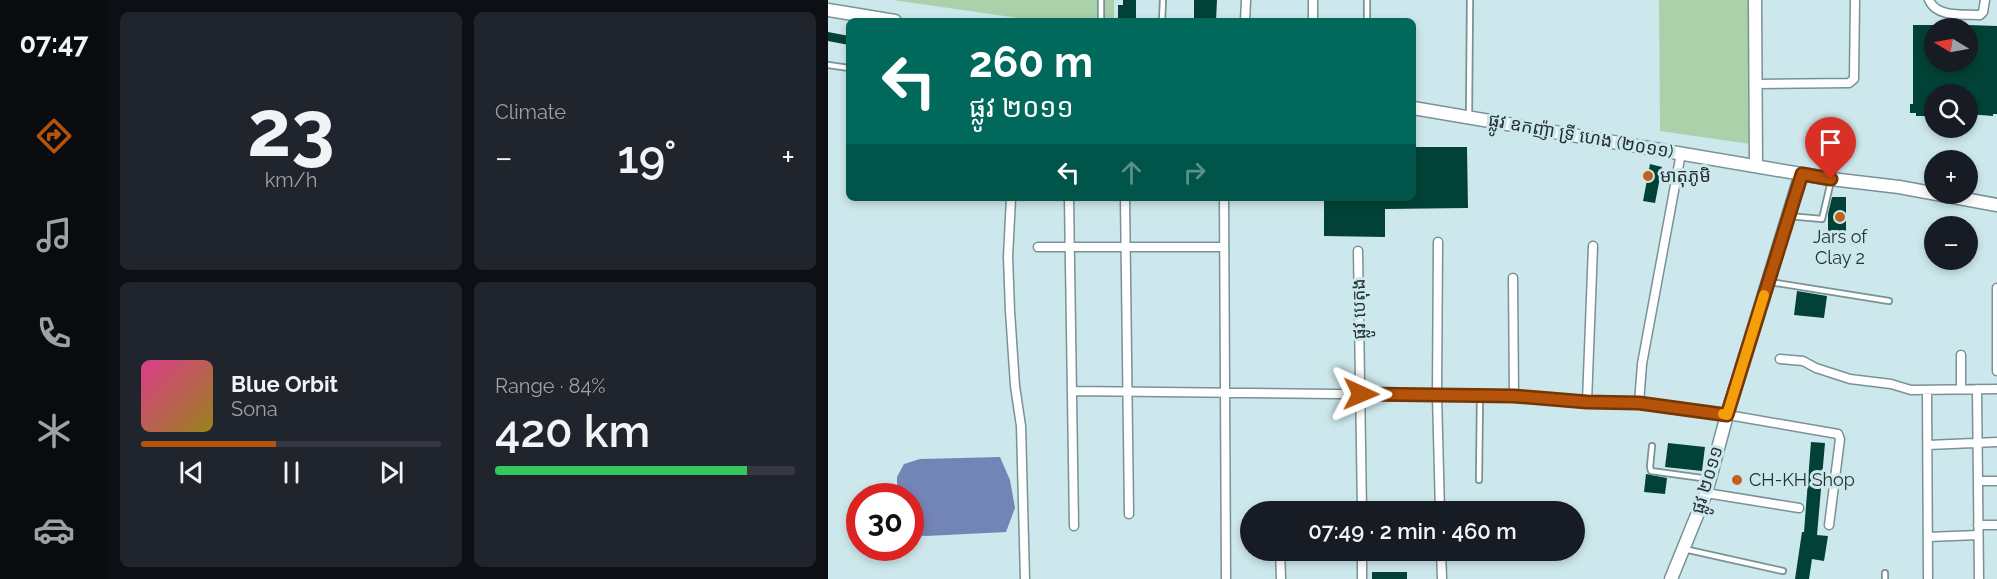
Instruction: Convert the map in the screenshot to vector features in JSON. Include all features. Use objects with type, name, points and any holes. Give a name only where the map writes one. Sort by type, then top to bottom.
[{"type":"main road","points":[[1755,0],[1756,166]]},
{"type":"main road","points":[[828,10],[877,18]]},
{"type":"main road","name":"ផ្លូវ ឧកញ៉ា ទ្រី ហេង (២០១១)","points":[[1416,108],[1997,205]]},
{"type":"main road","name":"ផ្លូវ ២០១១","points":[[1671,579],[1706,492],[1727,415],[1802,174]]},
{"type":"street","points":[[1245,18],[1246,0]]},
{"type":"street","points":[[1313,0],[1313,18]]},
{"type":"street","points":[[1755,84],[1849,83],[1854,79],[1855,0]]},
{"type":"street","points":[[1929,0],[1933,8],[1940,12],[1980,15],[1983,12],[1985,0]]},
{"type":"street","points":[[1639,403],[1642,364],[1681,153]]},
{"type":"street","points":[[1011,201],[1008,257],[1010,311],[1015,386],[1021,426],[1025,579]]},
{"type":"street","points":[[1069,201],[1074,526]]},
{"type":"street","points":[[1125,201],[1129,514]]},
{"type":"street","points":[[1224,201],[1226,579]]},
{"type":"street","points":[[1438,242],[1437,395],[1440,501]]},
{"type":"street","points":[[1587,402],[1593,246]]},
{"type":"street","points":[[1038,247],[1224,247]]},
{"type":"street","name":"ផ្លូវ បេតុង","points":[[1358,252],[1362,501]]},
{"type":"street","points":[[1513,278],[1514,396]]},
{"type":"street","points":[[1997,288],[1997,371]]},
{"type":"street","points":[[1961,355],[1961,389]]},
{"type":"street","points":[[1780,358],[1803,361],[1816,368],[1850,379],[1891,384],[1911,390],[1997,389]]},
{"type":"street","points":[[1977,389],[1978,579]]},
{"type":"street","points":[[1927,390],[1928,579]]},
{"type":"street","points":[[1072,391],[1514,396],[1587,402],[1639,403],[1727,415],[1839,435],[1829,525]]},
{"type":"street","points":[[1928,445],[1997,442]]},
{"type":"street","points":[[1978,481],[1997,481]]},
{"type":"street","points":[[1706,492],[1799,508]]},
{"type":"street","points":[[1978,525],[1997,525]]},
{"type":"street","points":[[1928,537],[1978,535]]},
{"type":"street","points":[[1280,561],[1281,579]]},
{"type":"street","points":[[1362,561],[1362,579]]},
{"type":"street","points":[[1441,561],[1442,579]]},
{"type":"lane","points":[[1101,0],[1101,18]]},
{"type":"lane","points":[[1162,18],[1163,0]]},
{"type":"lane","points":[[1367,0],[1367,18]]},
{"type":"lane","points":[[1469,117],[1470,0]]},
{"type":"lane","points":[[828,65],[846,68]]},
{"type":"lane","points":[[1788,216],[1822,219],[1831,179]]},
{"type":"lane","points":[[1768,282],[1889,301]]},
{"type":"lane","points":[[1479,480],[1480,396]]},
{"type":"lane","points":[[1652,446],[1651,471],[1709,479]]},
{"type":"lane","points":[[1684,549],[1783,570]]},
{"type":"green space","points":[[893,0],[1114,0],[1114,18],[1017,18]]},
{"type":"green space","points":[[1659,0],[1749,0],[1750,144],[1660,131]]},
{"type":"water","points":[[1000,457],[1010,480],[1015,508],[1006,532],[924,536],[924,483],[897,483],[897,477],[904,464],[920,459]]},
{"type":"building","points":[[1123,0],[1136,0],[1136,18],[1118,18],[1118,5],[1123,5]]},
{"type":"building","points":[[1194,0],[1217,0],[1216,18],[1194,18]]},
{"type":"building","points":[[1913,25],[1924,25],[1924,72],[1978,72],[1978,25],[1997,26],[1997,114],[1993,116],[1978,115],[1978,84],[1924,84],[1924,116],[1910,113],[1910,104],[1913,104]]},
{"type":"building","points":[[828,32],[846,35],[846,44],[828,41]]},
{"type":"building","points":[[1416,147],[1467,147],[1468,208],[1385,209],[1385,237],[1324,236],[1324,201],[1416,201]]},
{"type":"building","points":[[1650,164],[1662,167],[1655,203],[1643,201]]},
{"type":"building","points":[[1832,197],[1846,197],[1846,234],[1828,233],[1828,214]]},
{"type":"building","points":[[1797,291],[1827,296],[1824,318],[1794,315]]},
{"type":"building","points":[[1811,442],[1825,443],[1817,535],[1828,536],[1824,561],[1812,559],[1809,579],[1795,579],[1802,532],[1804,532]]},
{"type":"building","points":[[1668,443],[1705,447],[1702,471],[1665,467]]},
{"type":"building","points":[[1646,474],[1667,478],[1665,494],[1644,492]]},
{"type":"building","points":[[1372,572],[1407,572],[1407,579],[1372,579]]},
{"type":"slow traffic","points":[[1723,414],[1727,415],[1764,295]]},
{"type":"place","name":"មាតុភូមិ","points":[[1648,176]]},
{"type":"place","name":"Jars of Clay 2","points":[[1840,217]]},
{"type":"place","name":"CH-KH Shop","points":[[1737,480]]},
{"type":"route","points":[[1361,394],[1514,396],[1587,402],[1639,403],[1727,415],[1802,174],[1831,179]]}]
